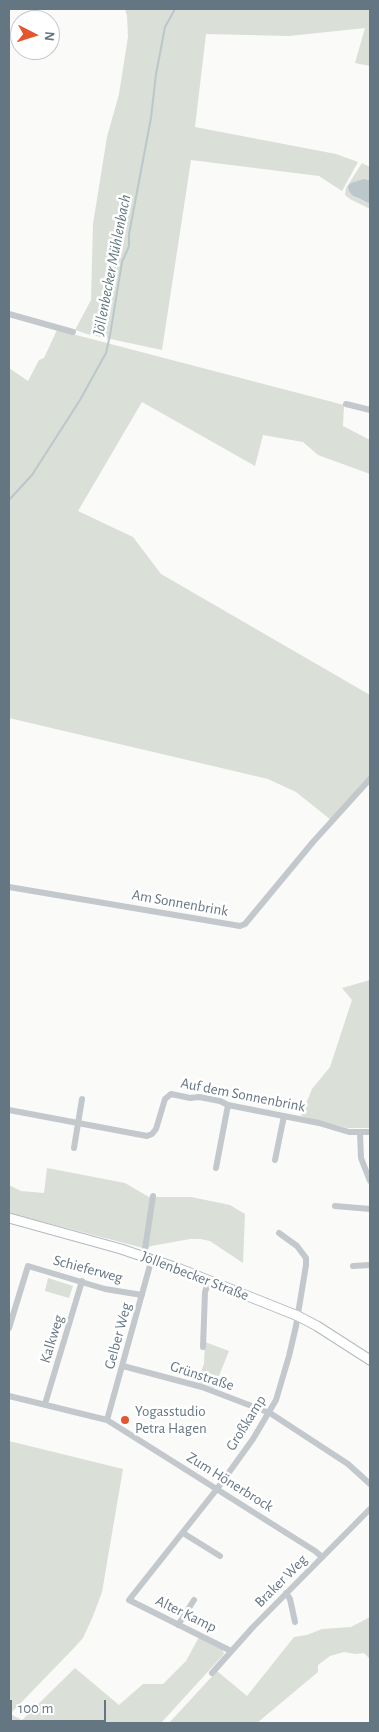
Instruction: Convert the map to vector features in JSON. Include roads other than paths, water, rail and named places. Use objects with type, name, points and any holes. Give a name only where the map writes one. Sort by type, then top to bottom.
[{"type":"main road","name":"Jöllenbecker Straße","points":[[9,1218],[148,1257],[209,1280],[298,1316],[370,1360]]},
{"type":"street","points":[[9,314],[73,332]]},
{"type":"street","points":[[346,404],[370,410]]},
{"type":"street","name":"Am Sonnenbrink","points":[[9,887],[240,926],[245,924],[370,779]]},
{"type":"street","name":"Auf dem Sonnenbrink","points":[[9,1110],[147,1136],[156,1129],[165,1099],[172,1094],[220,1101],[228,1105],[319,1123],[349,1132],[370,1132]]},
{"type":"street","points":[[74,1148],[82,1099]]},
{"type":"street","points":[[216,1168],[228,1105]]},
{"type":"street","points":[[276,1160],[284,1116]]},
{"type":"street","points":[[360,1132],[361,1158],[370,1181]]},
{"type":"street","name":"Gelber Weg","points":[[107,1420],[142,1295],[148,1257],[153,1196]]},
{"type":"street","points":[[335,1206],[370,1209]]},
{"type":"street","name":"Großkamp","points":[[129,1600],[217,1489],[270,1413],[276,1400],[290,1356],[306,1265],[306,1258],[297,1246],[279,1233]]},
{"type":"street","points":[[353,1266],[370,1265]]},
{"type":"street","name":"Schieferweg","points":[[9,1328],[28,1266],[105,1289],[142,1295]]},
{"type":"street","points":[[203,1347],[205,1292],[209,1280]]},
{"type":"street","name":"Kalkweg","points":[[45,1404],[82,1282]]},
{"type":"street","name":"Grünstraße","points":[[123,1366],[202,1387],[270,1413],[348,1464],[370,1484]]},
{"type":"street","name":"Zum Hönerbrock","points":[[9,1396],[107,1420],[322,1557]]},
{"type":"street","name":"Braker Weg","points":[[212,1673],[286,1593],[370,1510]]},
{"type":"street","points":[[183,1533],[220,1556]]},
{"type":"street","points":[[286,1593],[290,1599],[295,1622]]},
{"type":"street","name":"Alter Kamp","points":[[129,1600],[231,1651]]},
{"type":"street","points":[[178,1625],[194,1600]]},
{"type":"waterway","name":"Jöllenbecker Mühlenbach","points":[[9,500],[32,475],[80,400],[106,353],[122,262],[129,246],[129,234],[151,118],[156,74],[165,27],[175,9]]},
{"type":"place","name":"Yogasstudio Petra Hagen","points":[[125,1420]]}]
